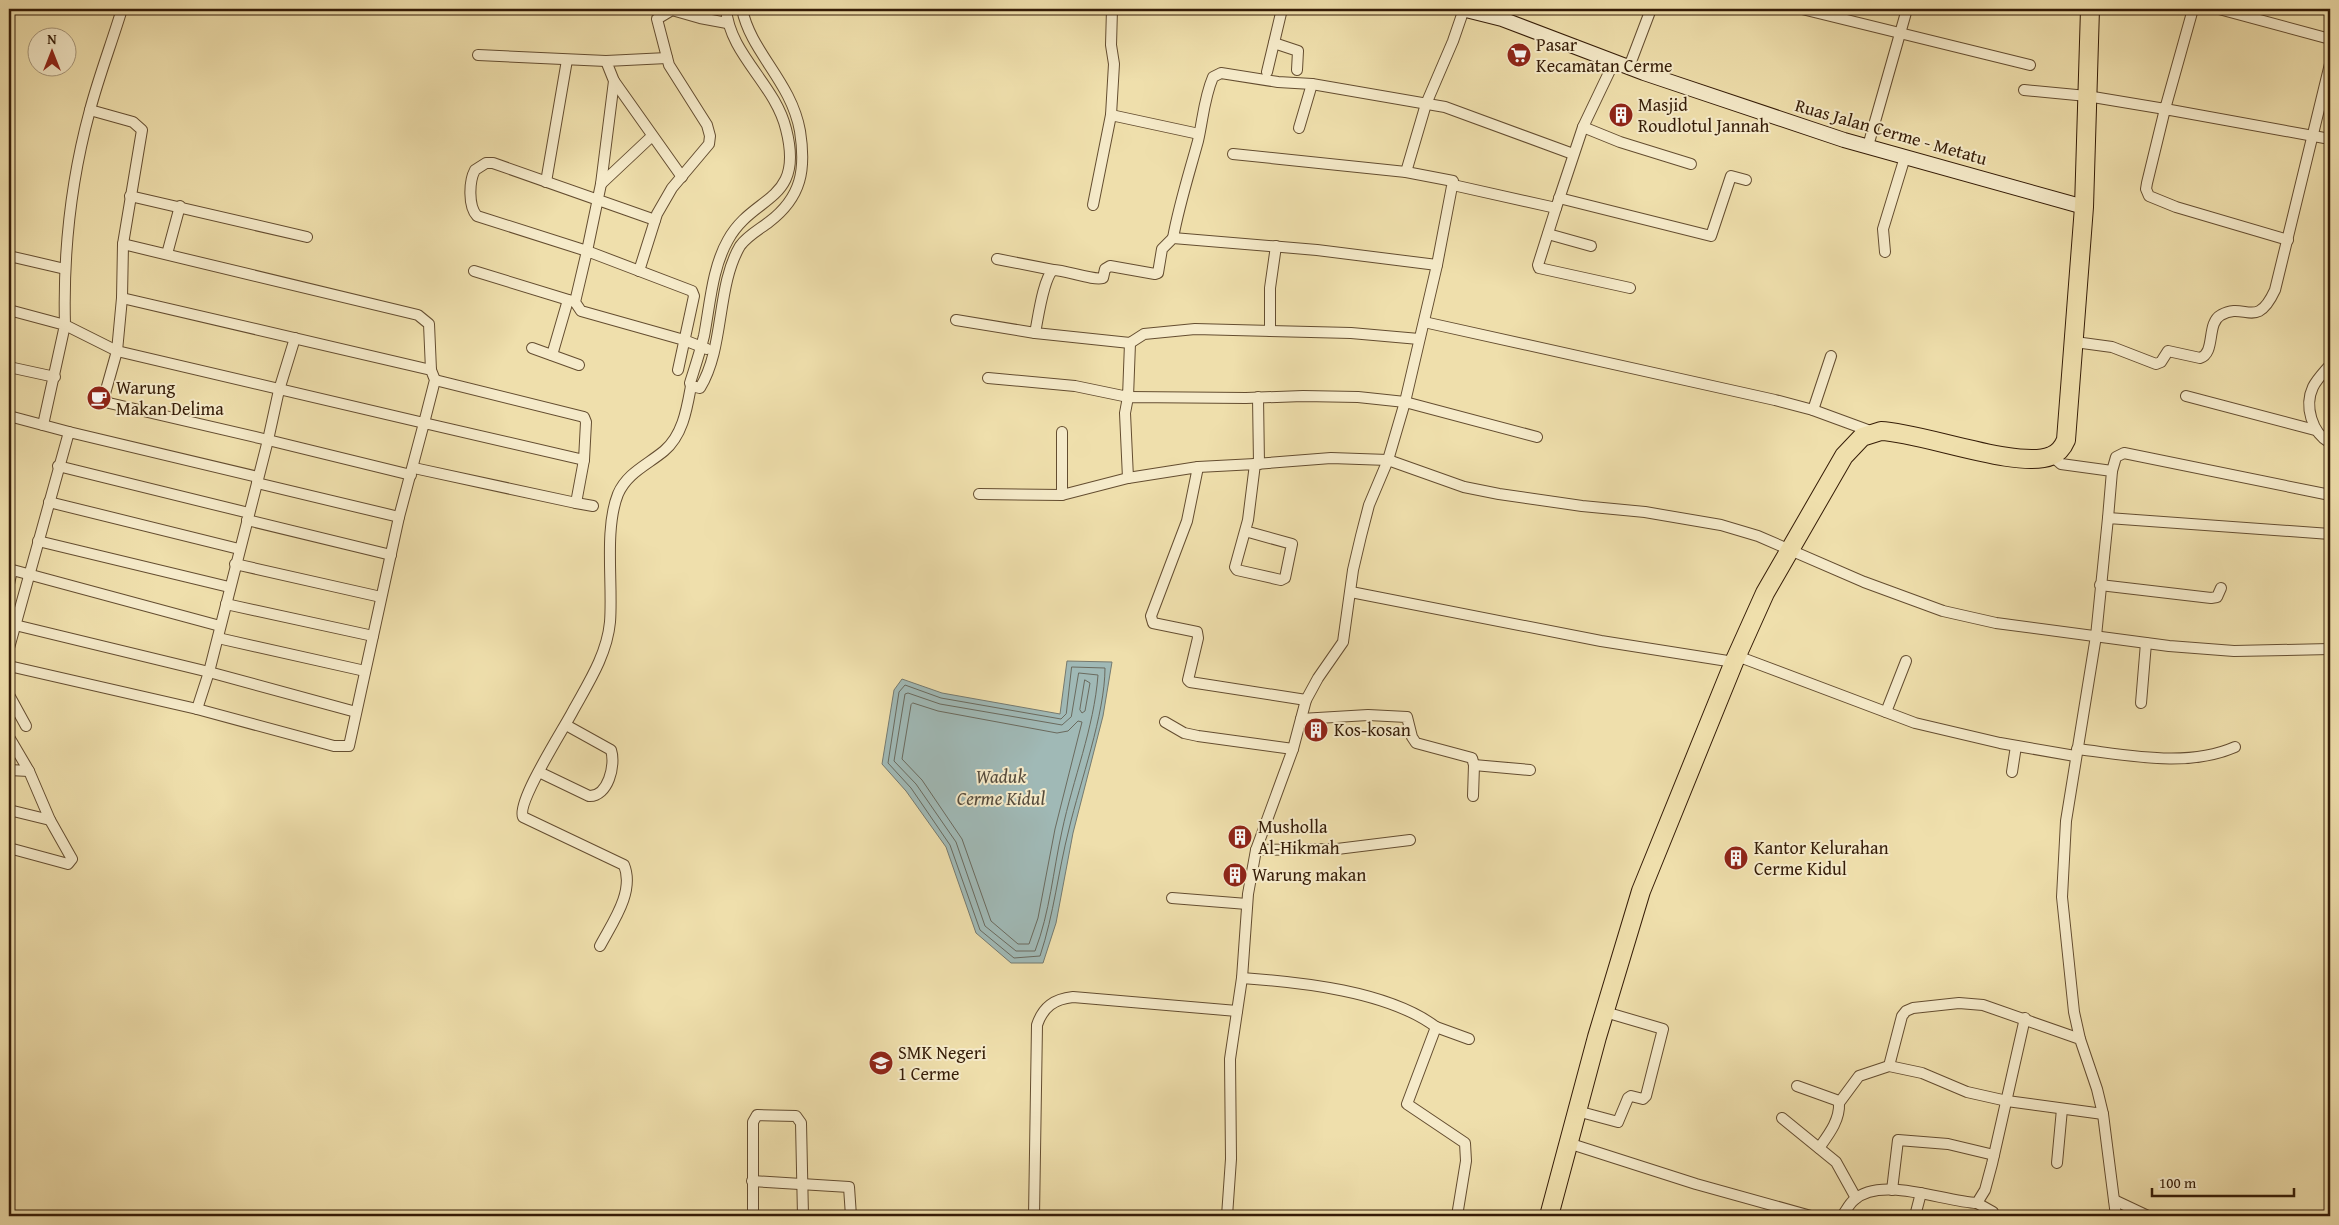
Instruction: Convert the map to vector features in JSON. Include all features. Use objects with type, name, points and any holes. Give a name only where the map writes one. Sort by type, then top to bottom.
[{"type":"highway","points":[[1549,1216],[1605,1012],[1641,891],[1765,593],[1789,548],[1844,456],[1855,443],[1873,432],[1889,431],[2016,458],[2052,456],[2062,448],[2066,440],[2084,207],[2090,9]]},
{"type":"main road","name":"Ruas Jalan Cerme - Metatu","points":[[1463,9],[1502,19],[1628,67],[1868,146],[2084,207]]},
{"type":"street","points":[[43,425],[65,325],[67,230],[78,161],[90,110],[122,9]]},
{"type":"street","points":[[640,271],[655,220],[672,188],[706,150],[710,136],[707,125],[669,65],[657,19],[651,9]]},
{"type":"street","points":[[600,946],[619,910],[624,896],[626,870],[624,865],[523,817],[522,805],[603,654],[608,630],[611,529],[619,493],[636,470],[664,450],[677,434],[686,414],[717,271],[728,240],[738,226],[782,187],[788,175],[786,129],[768,92],[731,37],[726,9]]},
{"type":"street","points":[[691,386],[700,388],[702,386],[714,351],[727,286],[741,245],[789,204],[801,183],[800,131],[794,109],[771,65],[745,26],[742,9]]},
{"type":"street","points":[[1094,205],[1111,115],[1114,64],[1112,9]]},
{"type":"street","points":[[1267,72],[1282,9]]},
{"type":"street","points":[[1406,172],[1426,104],[1453,41],[1463,9]]},
{"type":"street","points":[[1628,67],[1650,9]]},
{"type":"street","points":[[1802,9],[2030,65]]},
{"type":"street","points":[[1868,146],[1907,9]]},
{"type":"street","points":[[2193,9],[2165,109],[2146,189],[2149,196],[2176,207],[2288,240]]},
{"type":"street","points":[[2219,9],[2330,39]]},
{"type":"street","points":[[657,19],[672,10],[727,23]]},
{"type":"street","points":[[1274,43],[1298,51],[1296,70]]},
{"type":"street","points":[[478,55],[606,62],[667,58]]},
{"type":"street","points":[[546,182],[567,60]]},
{"type":"street","points":[[606,62],[614,81],[682,178]]},
{"type":"street","points":[[1614,62],[1583,127],[1538,264],[1539,268],[1630,288]]},
{"type":"street","points":[[2075,342],[2112,347],[2156,364],[2161,362],[2168,351],[2196,358],[2204,357],[2214,321],[2219,315],[2227,312],[2253,313],[2266,307],[2275,290],[2330,64]]},
{"type":"street","points":[[756,73],[771,65]]},
{"type":"street","points":[[997,259],[1076,273],[1098,279],[1103,278],[1105,269],[1110,266],[1158,273],[1162,249],[1173,238],[1180,200],[1199,134],[1209,87],[1213,77],[1221,73],[1278,82],[1312,84],[1445,107],[1573,154]]},
{"type":"street","points":[[552,355],[587,251],[596,199],[601,184],[614,81]]},
{"type":"street","points":[[768,92],[782,84]]},
{"type":"street","points":[[1299,128],[1312,84]]},
{"type":"street","points":[[2024,90],[2087,96],[2330,139]]},
{"type":"street","points":[[90,110],[133,122],[142,130],[123,244],[122,298],[116,351],[104,390],[104,397],[109,403],[412,471],[593,506]]},
{"type":"street","points":[[1111,115],[1199,134]]},
{"type":"street","points":[[1583,127],[1620,142],[1691,164]]},
{"type":"street","points":[[601,184],[652,137]]},
{"type":"street","points":[[1227,1216],[1231,1159],[1230,1058],[1242,978],[1248,904],[1256,850],[1293,750],[1306,700],[1318,678],[1343,642],[1353,570],[1370,504],[1388,460],[1405,402],[1437,265],[1453,185],[1453,181],[1406,172],[1233,154]]},
{"type":"street","points":[[1886,252],[1883,229],[1905,157]]},
{"type":"street","points":[[655,220],[493,163],[486,163],[475,170],[472,175],[472,205],[474,212],[485,218],[587,251],[692,291],[694,296],[678,370]]},
{"type":"street","points":[[788,175],[801,183]]},
{"type":"street","points":[[1453,185],[1557,203],[1711,236],[1732,176],[1746,180]]},
{"type":"street","points":[[130,196],[180,206],[307,237]]},
{"type":"street","points":[[167,254],[180,206]]},
{"type":"street","points":[[1548,234],[1590,246]]},
{"type":"street","points":[[1173,238],[1276,246],[1437,265]]},
{"type":"street","points":[[9,666],[197,709],[343,747],[349,746],[399,517],[424,422],[433,375],[429,324],[418,315],[123,244]]},
{"type":"street","points":[[1270,331],[1270,288],[1276,246]]},
{"type":"street","points":[[9,256],[65,269]]},
{"type":"street","points":[[1035,333],[1044,291],[1050,272],[1053,270]]},
{"type":"street","points":[[474,271],[571,301],[581,311],[684,340],[714,351]]},
{"type":"street","points":[[122,298],[295,338],[584,417],[586,422],[584,460],[576,503]]},
{"type":"street","points":[[9,310],[65,325],[116,351],[584,460]]},
{"type":"street","points":[[956,320],[1035,333],[1130,343],[1144,334],[1195,329],[1350,333],[1419,339]]},
{"type":"street","points":[[1424,322],[1616,365],[1686,378],[1812,410],[1873,432]]},
{"type":"street","points":[[197,709],[210,672],[229,587],[268,440],[279,390],[295,338]]},
{"type":"street","points":[[1128,478],[1125,413],[1128,397],[1130,343]]},
{"type":"street","points":[[532,348],[579,365]]},
{"type":"street","points":[[1812,410],[1832,356]]},
{"type":"street","points":[[2330,364],[2313,387],[2310,400],[2315,430],[2321,438],[2330,443]]},
{"type":"street","points":[[9,366],[54,377]]},
{"type":"street","points":[[988,378],[1076,386],[1128,397],[1330,396],[1405,402],[1537,437]]},
{"type":"street","points":[[2186,396],[2315,430]]},
{"type":"street","points":[[1245,531],[1292,544],[1285,578],[1276,580],[1237,570],[1236,563],[1250,508],[1257,464],[1258,397]]},
{"type":"street","points":[[9,418],[43,425],[399,517]]},
{"type":"street","points":[[9,648],[69,432]]},
{"type":"street","points":[[1062,432],[1062,495]]},
{"type":"street","points":[[2116,1216],[2103,1114],[2097,1089],[2080,1039],[2074,1012],[2062,897],[2067,808],[2096,636],[2112,471],[2116,457],[2124,453],[2131,454],[2198,470],[2330,495]]},
{"type":"street","points":[[2052,456],[2061,464],[2112,471]]},
{"type":"street","points":[[979,494],[1062,495],[1128,478],[1198,467],[1331,458],[1388,460],[1464,487],[1499,494],[1582,506],[1645,512],[1721,525],[1789,548],[1864,582],[1943,611],[1996,623],[2146,643],[2234,650],[2330,649]]},
{"type":"street","points":[[58,466],[391,555]]},
{"type":"street","points":[[1198,467],[1190,512],[1151,616],[1153,623],[1197,632],[1198,638],[1188,680],[1190,682],[1306,700]]},
{"type":"street","points":[[49,502],[239,549]]},
{"type":"street","points":[[2108,518],[2330,534]]},
{"type":"street","points":[[38,541],[229,587]]},
{"type":"street","points":[[235,564],[382,598]]},
{"type":"street","points":[[9,584],[10,569],[220,626]]},
{"type":"street","points":[[2100,585],[2210,598],[2216,597],[2221,588]]},
{"type":"street","points":[[1351,592],[1601,641],[1736,659],[1886,712],[1948,731],[2016,746],[2076,752],[2182,758],[2204,758],[2235,747]]},
{"type":"street","points":[[226,604],[373,636]]},
{"type":"street","points":[[15,625],[210,672],[356,712]]},
{"type":"street","points":[[218,638],[365,671]]},
{"type":"street","points":[[2141,703],[2146,643]]},
{"type":"street","points":[[1886,712],[1906,661]]},
{"type":"street","points":[[9,695],[26,726]]},
{"type":"street","points":[[1301,720],[1368,715],[1405,716],[1409,719],[1412,737],[1416,743],[1472,758],[1474,765],[1473,796]]},
{"type":"street","points":[[1165,722],[1179,730],[1198,736],[1293,750]]},
{"type":"street","points":[[539,772],[589,796],[596,796],[602,791],[612,769],[614,759],[611,750],[566,725]]},
{"type":"street","points":[[9,737],[29,771],[50,820],[72,859],[68,864],[9,848]]},
{"type":"street","points":[[2012,772],[2016,746]]},
{"type":"street","points":[[1474,765],[1530,770]]},
{"type":"street","points":[[9,770],[29,771]]},
{"type":"street","points":[[9,810],[50,820]]},
{"type":"street","points":[[1256,850],[1337,849],[1410,840]]},
{"type":"street","points":[[1172,898],[1248,904]]},
{"type":"street","points":[[1242,978],[1302,983],[1370,997],[1427,1020],[1436,1027],[1469,1039]]},
{"type":"street","points":[[1034,1216],[1037,1025],[1041,1015],[1052,1002],[1073,997],[1237,1010]]},
{"type":"street","points":[[1889,1066],[1902,1016],[1913,1008],[1960,1003],[1982,1004],[2080,1039]]},
{"type":"street","points":[[1577,1111],[1618,1122],[1628,1098],[1631,1096],[1643,1099],[1646,1096],[1663,1029],[1605,1012]]},
{"type":"street","points":[[1977,1202],[1984,1190],[1994,1155],[2025,1018]]},
{"type":"street","points":[[1436,1027],[1407,1104],[1465,1143],[1466,1161],[1457,1216]]},
{"type":"street","points":[[1819,1148],[1831,1132],[1836,1120],[1839,1103],[1859,1076],[1889,1066],[1922,1073],[1967,1092],[2007,1101],[2103,1114]]},
{"type":"street","points":[[1797,1086],[1836,1100],[1839,1103]]},
{"type":"street","points":[[2056,1163],[2062,1109]]},
{"type":"street","points":[[753,1216],[754,1118],[757,1115],[796,1116],[801,1123],[803,1216]]},
{"type":"street","points":[[1782,1118],[1836,1162],[1856,1198]]},
{"type":"street","points":[[1892,1190],[1898,1140],[1948,1144],[1994,1155]]},
{"type":"street","points":[[1568,1143],[1696,1184],[1811,1216]]},
{"type":"street","points":[[752,1181],[848,1186],[851,1216]]},
{"type":"street","points":[[1842,1216],[1856,1198],[1874,1192],[1892,1190],[1921,1192],[1977,1202],[1993,1212],[1994,1216]]},
{"type":"street","points":[[1915,1216],[1921,1192]]},
{"type":"street","points":[[2114,1200],[2148,1216]]},
{"type":"water","name":"Waduk Cerme Kidul","points":[[1067,661],[1112,662],[1103,716],[1073,833],[1056,923],[1043,963],[1011,963],[976,933],[946,847],[906,791],[882,764],[894,690],[902,679],[942,693],[1060,714]]},
{"type":"place","name":"Pasar Kecamatan Cerme","points":[[1519,55]]},
{"type":"place","name":"Masjid Roudlotul Jannah","points":[[1621,115]]},
{"type":"place","name":"Warung Makan Delima","points":[[99,398]]},
{"type":"place","name":"Kos-kosan","points":[[1316,730]]},
{"type":"place","name":"Musholla Al-Hikmah","points":[[1240,837]]},
{"type":"place","name":"Kantor Kelurahan Cerme Kidul","points":[[1736,858]]},
{"type":"place","name":"Warung makan","points":[[1235,875]]},
{"type":"place","name":"SMK Negeri 1 Cerme","points":[[881,1063]]}]
